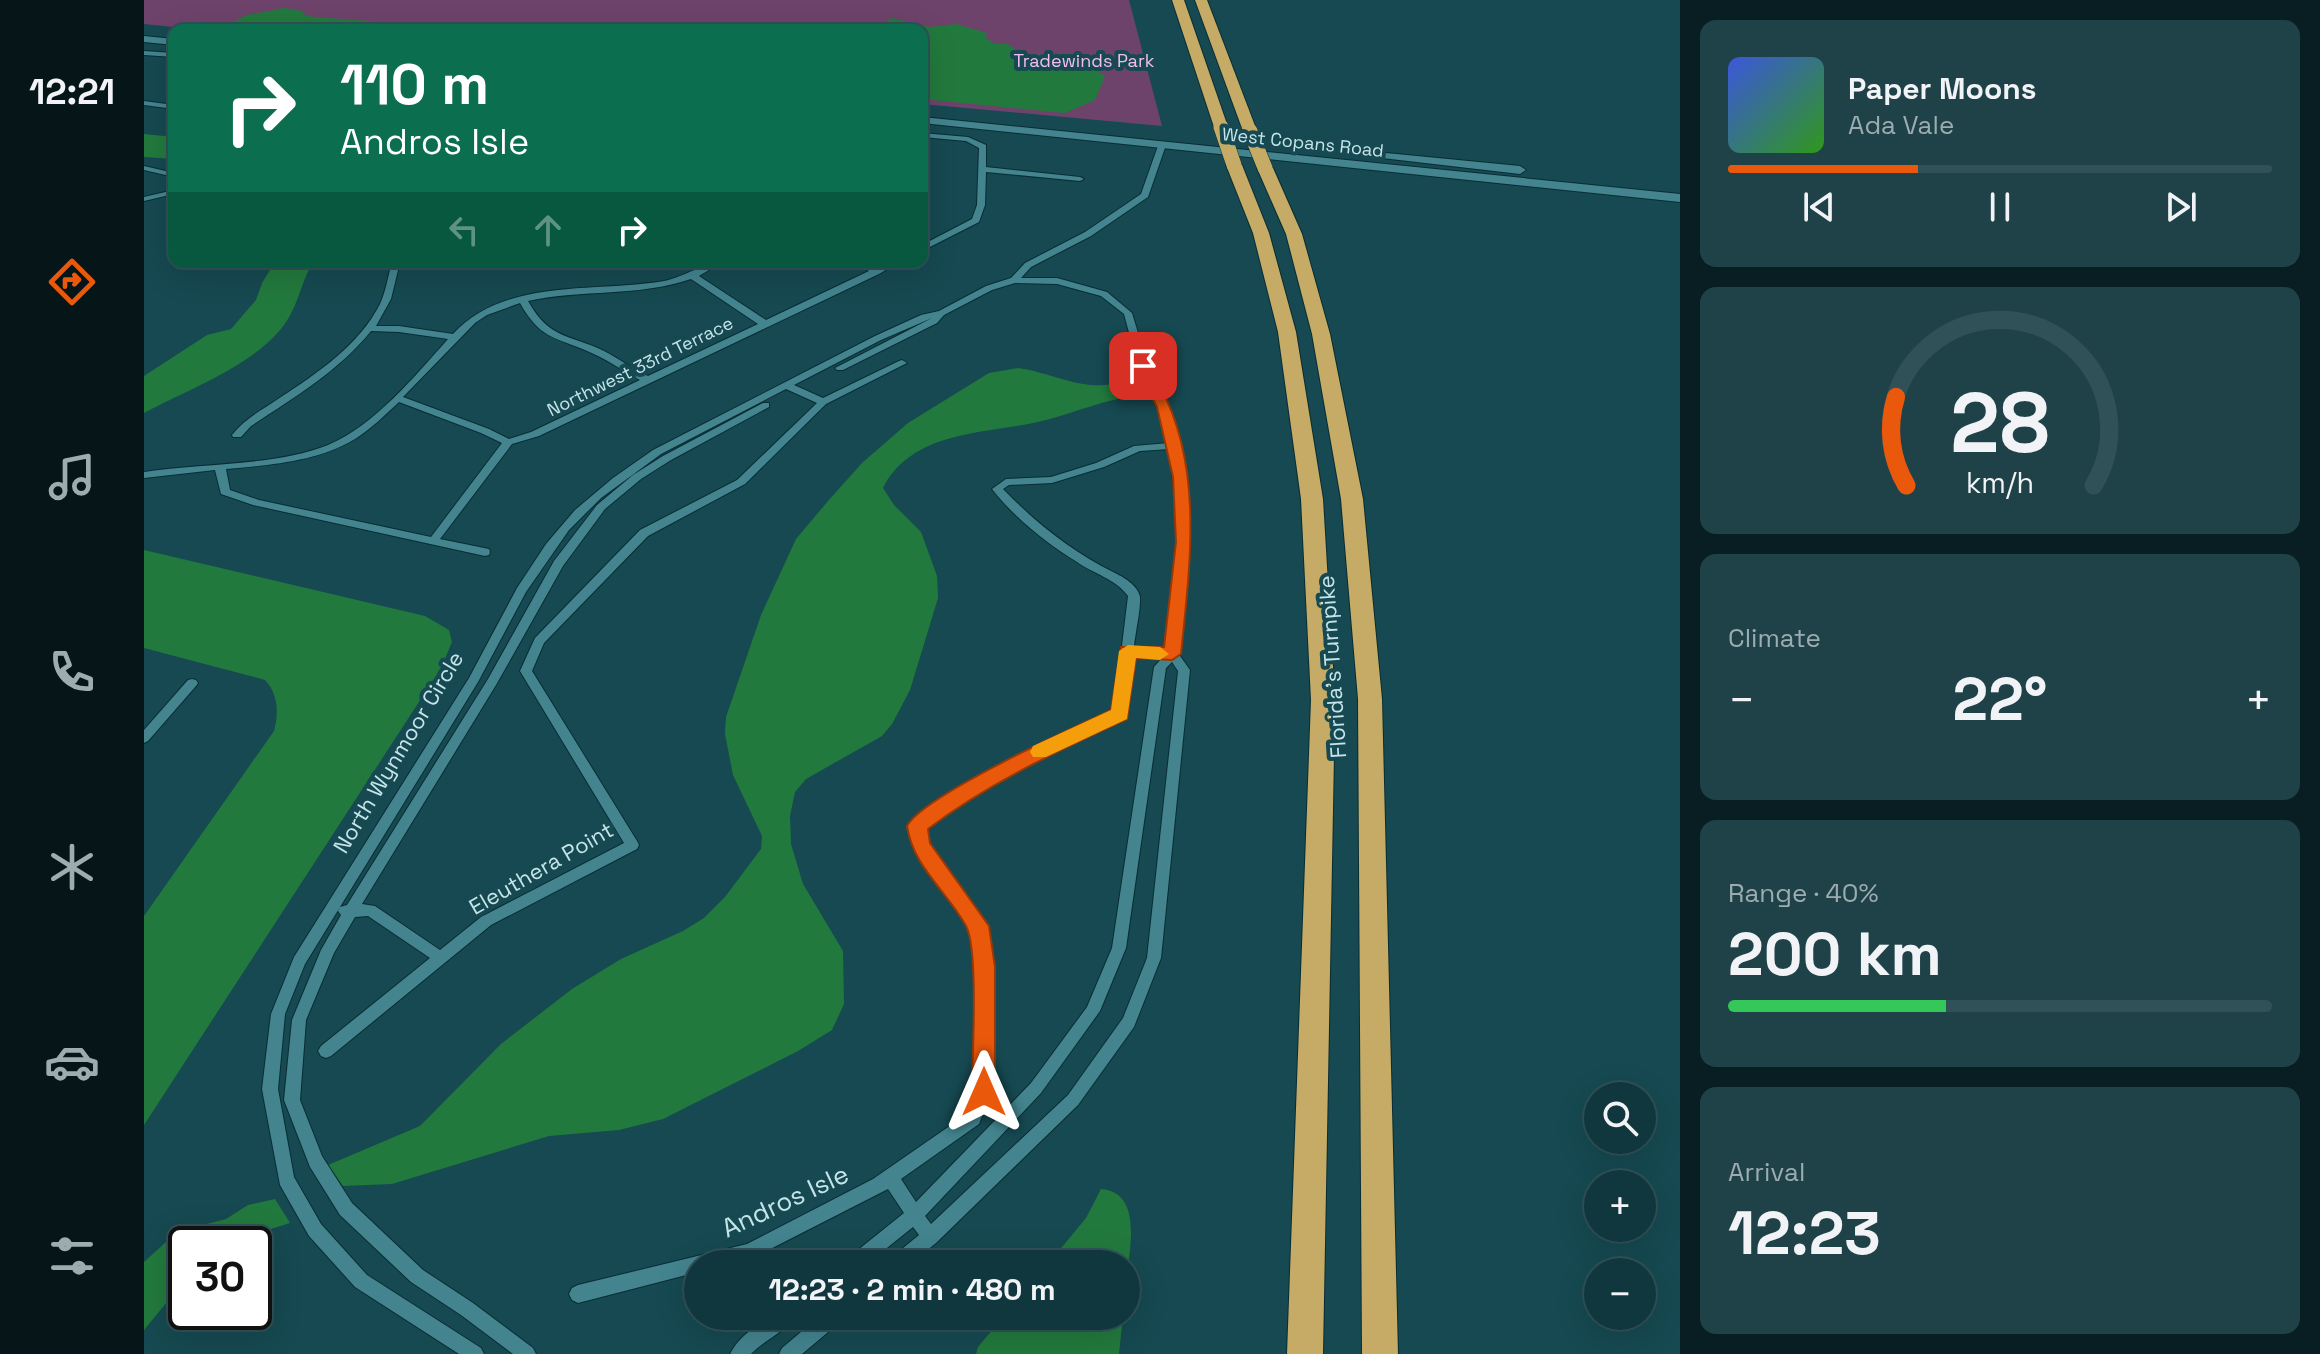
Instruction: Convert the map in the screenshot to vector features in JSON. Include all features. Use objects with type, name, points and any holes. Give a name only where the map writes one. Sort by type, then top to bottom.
[{"type":"highway","name":"Florida's Turnpike","points":[[1178,0],[1234,165],[1261,233],[1287,332],[1313,514],[1323,700],[1305,1354]]},
{"type":"highway","name":"Florida's Turnpike","points":[[1201,0],[1250,131],[1294,234],[1321,334],[1352,499],[1370,699],[1380,1354]]},
{"type":"main road","points":[[145,33],[168,32]]},
{"type":"main road","points":[[145,33],[168,40]]},
{"type":"main road","name":"West Copans Road","points":[[928,110],[1680,186]]},
{"type":"main road","name":"West Copans Road","points":[[928,121],[1680,198]]},
{"type":"main road","points":[[1162,145],[1194,145],[1353,160],[1399,162],[1410,159]]},
{"type":"main road","points":[[1434,174],[1446,167],[1507,173],[1536,171]]},
{"type":"street","points":[[144,53],[168,55]]},
{"type":"street","points":[[144,103],[168,106]]},
{"type":"street","points":[[928,136],[979,142],[983,147],[981,205],[976,220],[928,245]]},
{"type":"street","points":[[1014,280],[1028,265],[1088,234],[1145,195],[1162,145]]},
{"type":"street","points":[[144,168],[168,174]]},
{"type":"street","points":[[982,169],[1080,179]]},
{"type":"street","points":[[144,199],[168,193]]},
{"type":"street","points":[[237,435],[247,424],[326,369],[368,328],[385,302],[394,268]]},
{"type":"street","points":[[144,475],[276,460],[328,448],[351,437],[397,398],[481,314],[523,300],[570,291],[666,284],[694,277],[708,268]]},
{"type":"street","points":[[869,268],[876,272]]},
{"type":"street","name":"Northwest 33rd Terrace","points":[[508,442],[535,434],[884,268]]},
{"type":"street","points":[[694,277],[765,324]]},
{"type":"street","name":"North Wynmoor Circle","points":[[475,1354],[361,1281],[315,1230],[286,1179],[270,1089],[278,1014],[299,961],[474,679],[494,636],[577,514],[657,452],[934,321],[942,313],[989,288],[1014,280],[1057,281],[1104,294],[1128,313],[1143,366],[1164,407],[1180,477],[1184,542],[1172,654],[1160,667],[1119,948],[1093,1011],[1036,1088],[914,1216],[872,1250]]},
{"type":"street","points":[[523,300],[532,318],[546,332],[562,342],[604,355],[648,380]]},
{"type":"street","points":[[368,328],[456,337]]},
{"type":"street","name":"Eleuthera Point","points":[[326,1051],[486,921],[632,845],[526,671],[539,641],[644,533],[741,482],[823,402],[902,363]]},
{"type":"street","points":[[792,388],[823,402]]},
{"type":"street","name":"North Wynmoor Circle","points":[[527,1354],[417,1276],[346,1209],[316,1161],[292,1100],[299,1020],[328,950],[351,910],[492,682],[558,564],[601,507],[637,477],[667,458],[792,388]]},
{"type":"street","points":[[397,398],[508,442],[433,541]]},
{"type":"street","name":"Andros Isle","points":[[753,1250],[890,1178],[973,1119],[984,1092],[984,967],[978,926],[920,846],[917,826],[944,806],[1041,751],[1120,714],[1134,596],[1130,587],[1083,561],[1030,520],[997,489],[1006,482],[1052,480],[1100,465],[1138,448],[1175,446]]},
{"type":"street","points":[[220,467],[225,492],[257,503],[485,552]]},
{"type":"street","points":[[494,636],[539,641]]},
{"type":"street","points":[[1128,651],[1172,654]]},
{"type":"street","name":"North Wynmoor Circle","points":[[914,1250],[1073,1100],[1129,1022],[1154,958],[1184,670],[1172,654]]},
{"type":"street","points":[[144,738],[192,683]]},
{"type":"street","points":[[330,911],[370,910],[441,958]]},
{"type":"street","points":[[890,1178],[930,1237]]},
{"type":"street","name":"Andros Isle","points":[[578,1294],[684,1268]]},
{"type":"street","points":[[739,1354],[766,1330]]},
{"type":"street","points":[[788,1354],[817,1330]]},
{"type":"green space","name":"Tradewinds Park","points":[[144,0],[1129,0],[1162,126],[928,105],[928,24],[168,24],[168,26],[144,24]]},
{"type":"shaded area","points":[[284,8],[302,11],[306,16],[394,24],[231,23],[247,15]]},
{"type":"shaded area","points":[[892,18],[917,24],[883,24]]},
{"type":"shaded area","points":[[956,24],[987,33],[985,37],[995,44],[1006,43],[1024,55],[1070,54],[1105,76],[1095,100],[1065,113],[928,100],[928,27]]},
{"type":"shaded area","points":[[144,134],[168,136],[168,159],[144,157]]},
{"type":"shaded area","points":[[271,268],[310,268],[288,319],[260,349],[223,374],[144,413],[144,376],[207,335],[231,329],[256,300]]},
{"type":"shaded area","points":[[1018,368],[1084,384],[1127,381],[1138,396],[1101,403],[1042,421],[976,432],[932,444],[913,454],[896,469],[883,488],[894,505],[921,532],[937,576],[938,598],[910,690],[892,724],[882,736],[806,779],[795,792],[790,816],[791,844],[803,884],[843,951],[844,1004],[832,1030],[798,1051],[663,1119],[619,1130],[549,1136],[392,1184],[343,1186],[328,1165],[420,1126],[501,1044],[572,989],[621,959],[683,931],[704,918],[725,897],[761,849],[762,836],[733,775],[725,734],[726,717],[761,615],[796,539],[862,463],[908,423],[989,373]]},
{"type":"shaded area","points":[[144,550],[425,616],[449,630],[452,642],[441,668],[144,1125],[144,916],[274,731],[277,710],[273,691],[265,680],[144,648]]},
{"type":"shaded area","points":[[1101,1189],[1115,1193],[1129,1212],[1130,1250],[1060,1250],[1086,1218]]},
{"type":"shaded area","points":[[275,1199],[290,1223],[272,1229],[272,1226],[200,1226],[226,1219],[248,1205]]},
{"type":"shaded area","points":[[168,1240],[168,1301],[144,1330],[144,1262]]},
{"type":"shaded area","points":[[992,1330],[1122,1330],[1119,1354],[976,1354]]},
{"type":"slow traffic","points":[[1040,752],[1120,714],[1128,651],[1160,654]]},
{"type":"route","points":[[984,1092],[984,967],[978,926],[920,846],[917,826],[944,806],[1041,751],[1120,714],[1128,651],[1172,654],[1184,542],[1180,477],[1164,407],[1143,366]]}]
